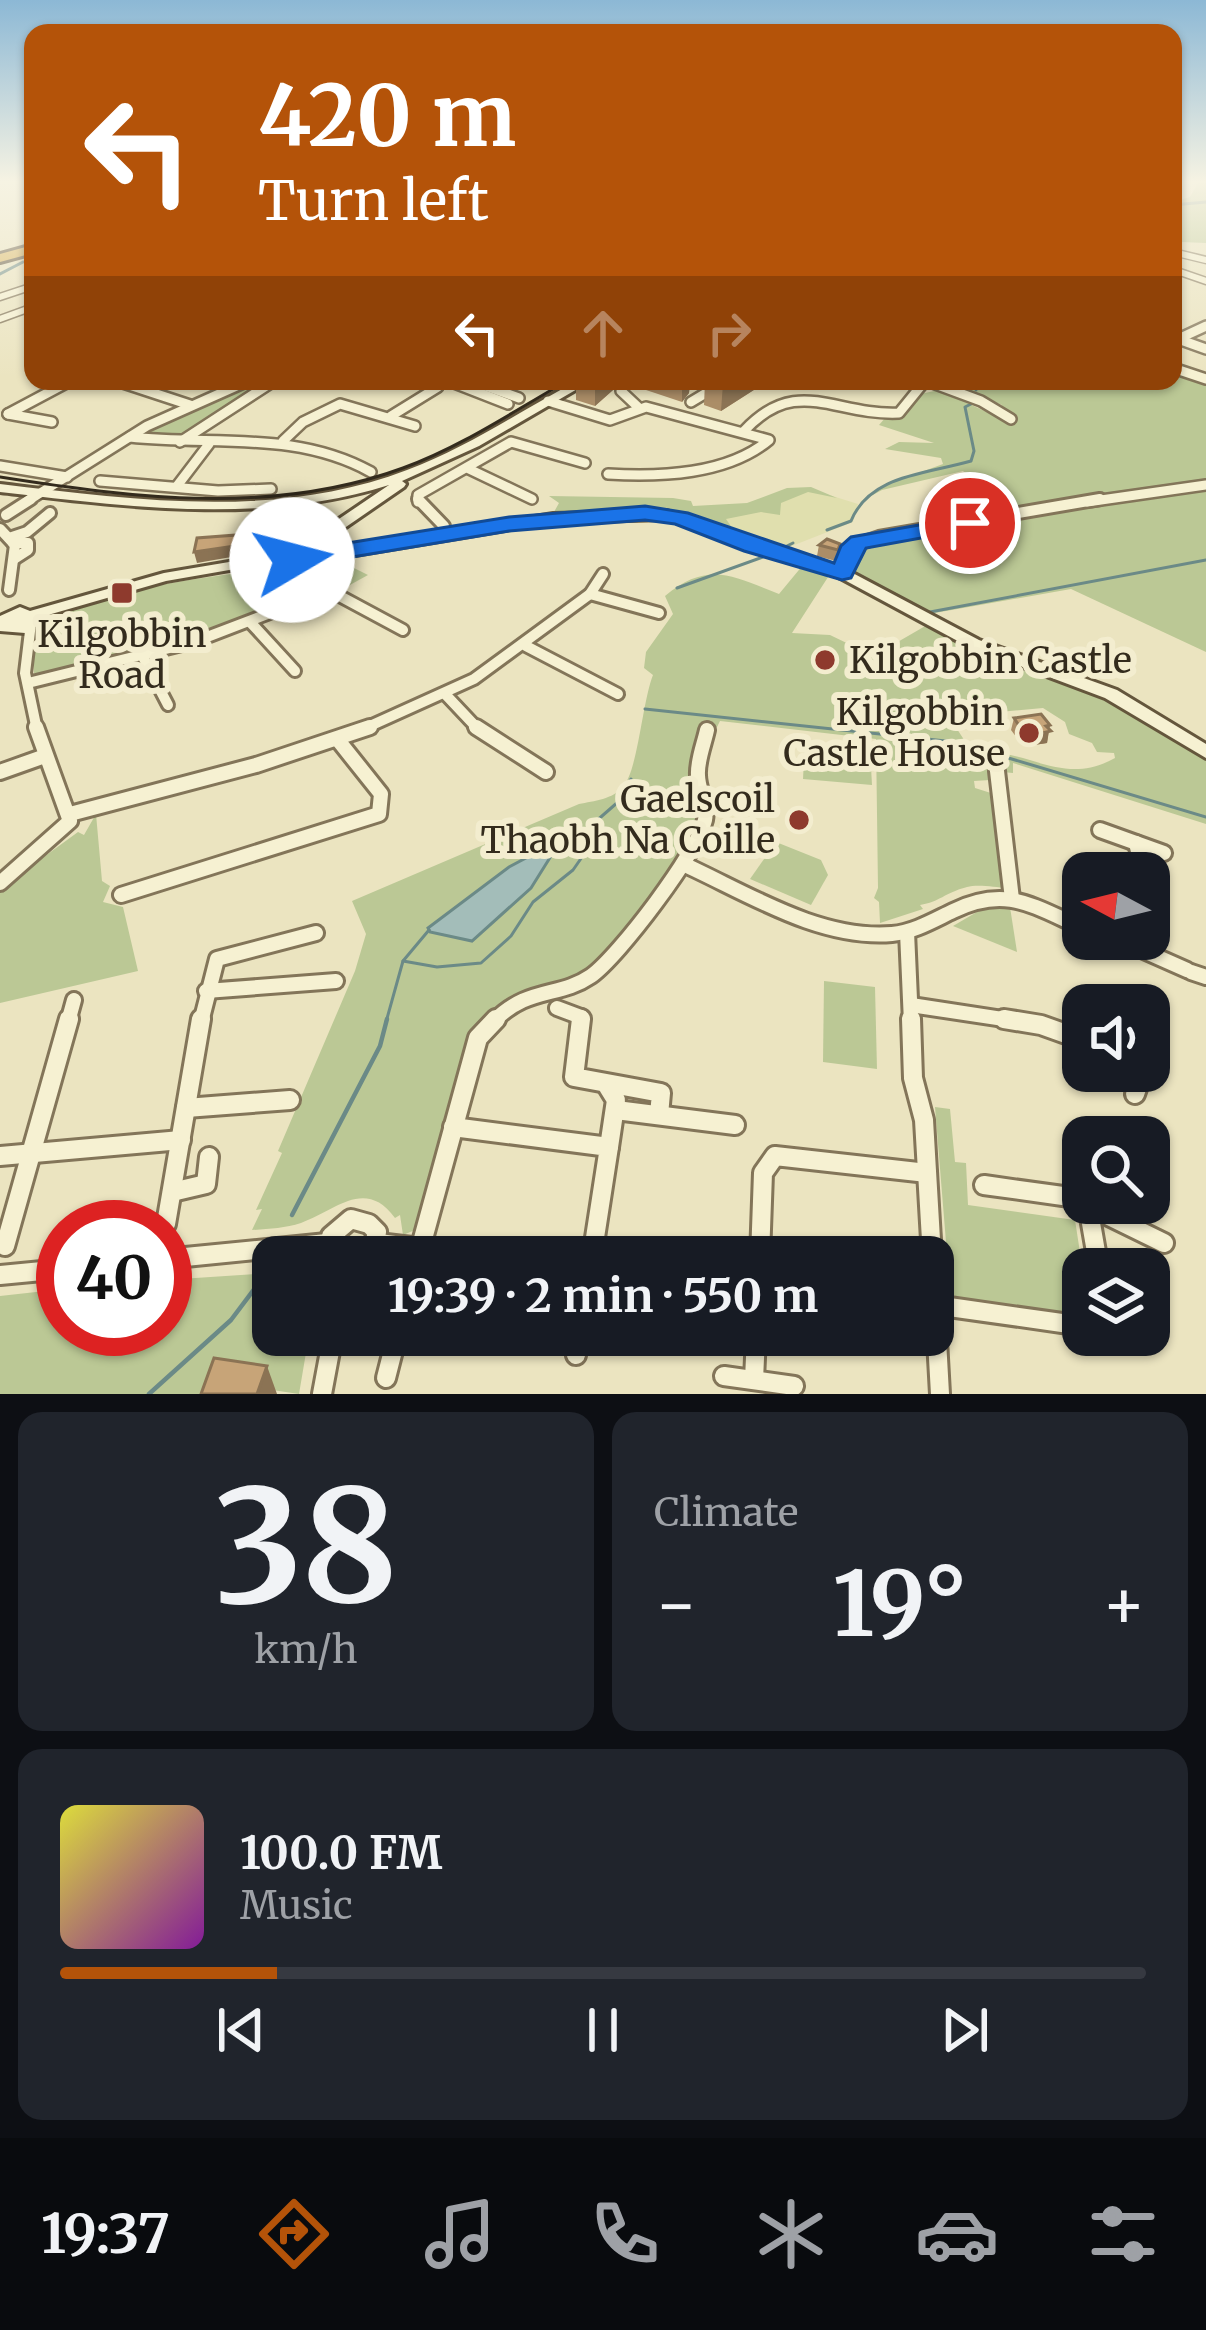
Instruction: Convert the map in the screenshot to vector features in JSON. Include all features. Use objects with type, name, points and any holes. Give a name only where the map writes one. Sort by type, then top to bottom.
[{"type":"street","points":[[1182,341],[1206,349]]},
{"type":"street","points":[[1182,346],[1187,343]]},
{"type":"street","points":[[52,422],[8,414],[53,390]]},
{"type":"street","points":[[144,390],[190,405]]},
{"type":"street","points":[[5,526],[44,493],[130,437],[226,390]]},
{"type":"street","points":[[180,442],[260,390]]},
{"type":"street","points":[[391,416],[433,390]]},
{"type":"street","points":[[478,390],[514,401],[491,390]]},
{"type":"street","points":[[315,557],[370,485],[404,476],[466,447],[568,390]]},
{"type":"street","points":[[691,402],[711,390]]},
{"type":"street","points":[[744,431],[766,406],[797,395],[893,414],[903,411],[919,390]]},
{"type":"street","points":[[953,390],[982,400],[1012,419]]},
{"type":"street","points":[[608,474],[693,469],[770,440],[638,407],[621,391]]},
{"type":"street","points":[[548,401],[610,420],[638,407]]},
{"type":"street","points":[[283,441],[303,422],[340,404],[415,427]]},
{"type":"street","points":[[130,437],[209,444],[283,441],[334,450],[370,485]]},
{"type":"street","points":[[439,527],[416,499],[490,454],[518,442],[585,463]]},
{"type":"street","points":[[177,486],[209,444]]},
{"type":"street","points":[[466,447],[490,454]]},
{"type":"street","points":[[0,466],[68,477]]},
{"type":"street","points":[[469,469],[532,500]]},
{"type":"street","points":[[100,482],[271,489]]},
{"type":"street","points":[[0,488],[219,506],[285,503],[355,491],[363,500],[370,485]]},
{"type":"street","points":[[842,573],[853,546],[860,542],[1113,496],[1206,485]]},
{"type":"street","points":[[970,523],[975,504]]},
{"type":"street","points":[[5,526],[27,532],[50,513]]},
{"type":"street","points":[[23,650],[3,626],[20,612],[32,619],[164,577],[491,526],[624,513],[680,518],[842,573],[994,653],[1111,694],[1206,752]]},
{"type":"street","points":[[5,526],[14,559],[9,590]]},
{"type":"street","points":[[0,883],[69,820],[338,740],[446,695],[526,646],[590,595],[591,586],[603,574]]},
{"type":"street","points":[[28,683],[142,655],[251,622],[304,598],[332,594],[403,631]]},
{"type":"street","points":[[590,595],[659,613]]},
{"type":"street","points":[[32,619],[23,650],[28,683],[45,756],[69,820]]},
{"type":"street","points":[[251,622],[295,671]]},
{"type":"street","points":[[526,646],[618,694]]},
{"type":"street","points":[[142,655],[168,705]]},
{"type":"street","points":[[446,695],[478,730],[546,772]]},
{"type":"street","points":[[423,1236],[473,1049],[486,1027],[535,993],[586,980],[606,964],[682,864],[705,825],[697,772],[707,730]]},
{"type":"street","points":[[122,895],[380,814],[381,794],[338,740]]},
{"type":"street","points":[[0,772],[45,756]]},
{"type":"street","points":[[997,771],[1012,899]]},
{"type":"street","points":[[1100,830],[1161,852]]},
{"type":"street","points":[[1136,843],[1138,852]]},
{"type":"street","points":[[682,864],[820,923],[876,933],[907,932],[941,921],[981,898],[1012,899],[1062,919]]},
{"type":"street","points":[[907,932],[913,1078],[924,1120],[931,1236]]},
{"type":"street","points":[[170,1200],[206,991],[217,959],[316,933]]},
{"type":"street","points":[[1165,960],[1195,973]]},
{"type":"street","points":[[206,991],[335,981]]},
{"type":"street","points":[[5,1246],[74,1000]]},
{"type":"street","points":[[911,1005],[1041,1025],[1062,1032]]},
{"type":"street","points":[[557,1008],[581,1017],[574,1078],[662,1094],[659,1115]]},
{"type":"street","points":[[595,1236],[616,1110],[614,1093],[607,1086]]},
{"type":"street","points":[[186,1108],[290,1100]]},
{"type":"street","points":[[616,1110],[735,1125]]},
{"type":"street","points":[[453,1127],[609,1147]]},
{"type":"street","points":[[0,1156],[181,1140]]},
{"type":"street","points":[[761,1236],[769,1159],[792,1155],[928,1173]]},
{"type":"street","points":[[172,1192],[206,1184],[209,1157]]},
{"type":"street","points":[[984,1185],[1062,1195]]},
{"type":"street","points":[[334,1236],[339,1224],[354,1218],[374,1226],[374,1236]]},
{"type":"street","points":[[1125,1224],[1164,1243]]},
{"type":"street","points":[[192,1257],[252,1251]]},
{"type":"street","points":[[0,1275],[36,1272]]},
{"type":"street","points":[[954,1308],[1062,1323]]},
{"type":"street","points":[[322,1394],[329,1356]]},
{"type":"street","points":[[386,1378],[392,1356]]},
{"type":"street","points":[[754,1380],[755,1356]]},
{"type":"street","points":[[938,1356],[940,1394]]},
{"type":"street","points":[[724,1376],[794,1386]]},
{"type":"green space","points":[[1182,373],[1206,381],[1206,652],[1071,589],[929,614],[846,570],[856,546],[1008,514],[963,471],[882,490],[860,502],[883,486],[943,464],[941,458],[885,449],[899,442],[934,443],[879,425],[886,417],[907,414],[920,394],[939,390],[1002,419],[1002,405],[965,390],[1182,390]]},
{"type":"green space","points":[[237,390],[256,390],[181,438],[142,437],[141,433]]},
{"type":"green space","points":[[811,487],[837,498],[808,492],[781,503],[780,515],[761,512],[726,519],[739,538],[672,512],[554,512],[559,503],[549,496],[673,498],[691,501],[693,506],[747,503],[787,488]]},
{"type":"green space","points":[[810,489],[858,504],[853,522],[779,551],[739,538],[725,519]]},
{"type":"green space","points":[[344,563],[368,575],[339,591],[306,594],[200,636],[43,676],[34,673],[32,629],[55,614],[179,582]]},
{"type":"green space","points":[[803,565],[830,574],[792,633],[830,635],[857,648],[889,647],[927,625],[984,654],[1095,692],[1206,760],[1206,824],[1013,763],[1013,773],[992,771],[990,780],[974,781],[975,788],[994,794],[1007,888],[967,887],[880,923],[879,902],[874,898],[878,888],[876,739],[720,721],[717,727],[703,725],[691,775],[700,816],[692,841],[598,963],[515,999],[486,1019],[415,1230],[403,1235],[400,1215],[395,1218],[384,1206],[361,1198],[301,1223],[252,1230],[282,1153],[278,1151],[355,971],[366,934],[352,901],[619,791],[632,766],[653,675],[644,668],[646,652],[673,614],[665,596],[708,575],[734,577],[779,594]],"holes":[[[1043,708],[1065,722],[1069,734],[1092,743],[1097,752],[1114,753],[1115,758],[1078,769],[972,752],[957,729],[968,727],[957,709],[978,714]]]},
{"type":"green space","points":[[805,742],[870,748],[872,785],[803,779]]},
{"type":"green space","points":[[96,814],[102,881],[110,886],[103,902],[123,907],[138,971],[0,1003],[0,889],[78,832],[84,835]]},
{"type":"green space","points":[[776,842],[821,860],[828,875],[811,905],[750,879]]},
{"type":"green space","points":[[1000,904],[1010,907],[1017,952],[953,926],[982,909]]},
{"type":"green space","points":[[824,981],[875,987],[877,1069],[823,1062]]},
{"type":"green space","points":[[935,1107],[950,1109],[955,1162],[966,1163],[968,1205],[1076,1224],[1079,1248],[1062,1248],[1062,1315],[958,1300],[954,1296],[954,1236],[946,1236]]},
{"type":"green space","points":[[252,1274],[252,1356],[305,1356],[299,1394],[232,1384],[227,1394],[0,1394],[0,1296],[36,1292],[36,1356],[192,1356],[192,1278]]},
{"type":"water","points":[[541,850],[551,856],[531,888],[472,941],[430,932],[428,928],[509,867]]},
{"type":"building","points":[[237,535],[235,546],[194,552],[197,538]]},
{"type":"building","points":[[827,539],[840,544],[838,550],[819,545]]},
{"type":"building","points":[[1041,714],[1051,731],[1038,734],[1031,725],[1020,727],[1014,718]]},
{"type":"building","points":[[214,1358],[267,1366],[257,1394],[201,1394]]},
{"type":"waterway","points":[[0,274],[23,262]]},
{"type":"waterway","points":[[827,530],[851,521],[860,505],[886,485],[971,461],[974,451],[965,407],[971,404]]},
{"type":"waterway","points":[[779,550],[793,543]]},
{"type":"waterway","points":[[677,588],[771,554]]},
{"type":"waterway","points":[[930,612],[1206,560]]},
{"type":"waterway","points":[[645,709],[955,742],[1206,817]]},
{"type":"waterway","points":[[403,961],[437,967],[481,963],[511,936],[533,902],[573,870],[589,847],[594,823],[618,802],[631,779]]},
{"type":"waterway","points":[[403,961],[429,930]]},
{"type":"waterway","points":[[386,1022],[403,961]]},
{"type":"waterway","points":[[292,1215],[380,1046],[387,1019]]},
{"type":"waterway","points":[[149,1394],[231,1320],[252,1292]]},
{"type":"tram line","points":[[0,477],[152,496],[304,493],[354,483],[425,459],[551,390]]},
{"type":"place","name":"Kilgobbin Road","points":[[122,593]]},
{"type":"place","name":"Kilgobbin Castle","points":[[825,660]]},
{"type":"place","name":"Kilgobbin Castle House","points":[[1029,733]]},
{"type":"place","name":"Gaelscoil Thaobh Na Coille","points":[[799,820]]},
{"type":"route","points":[[292,560],[509,524],[645,513],[680,518],[842,573],[853,546],[860,542],[970,523]]}]
